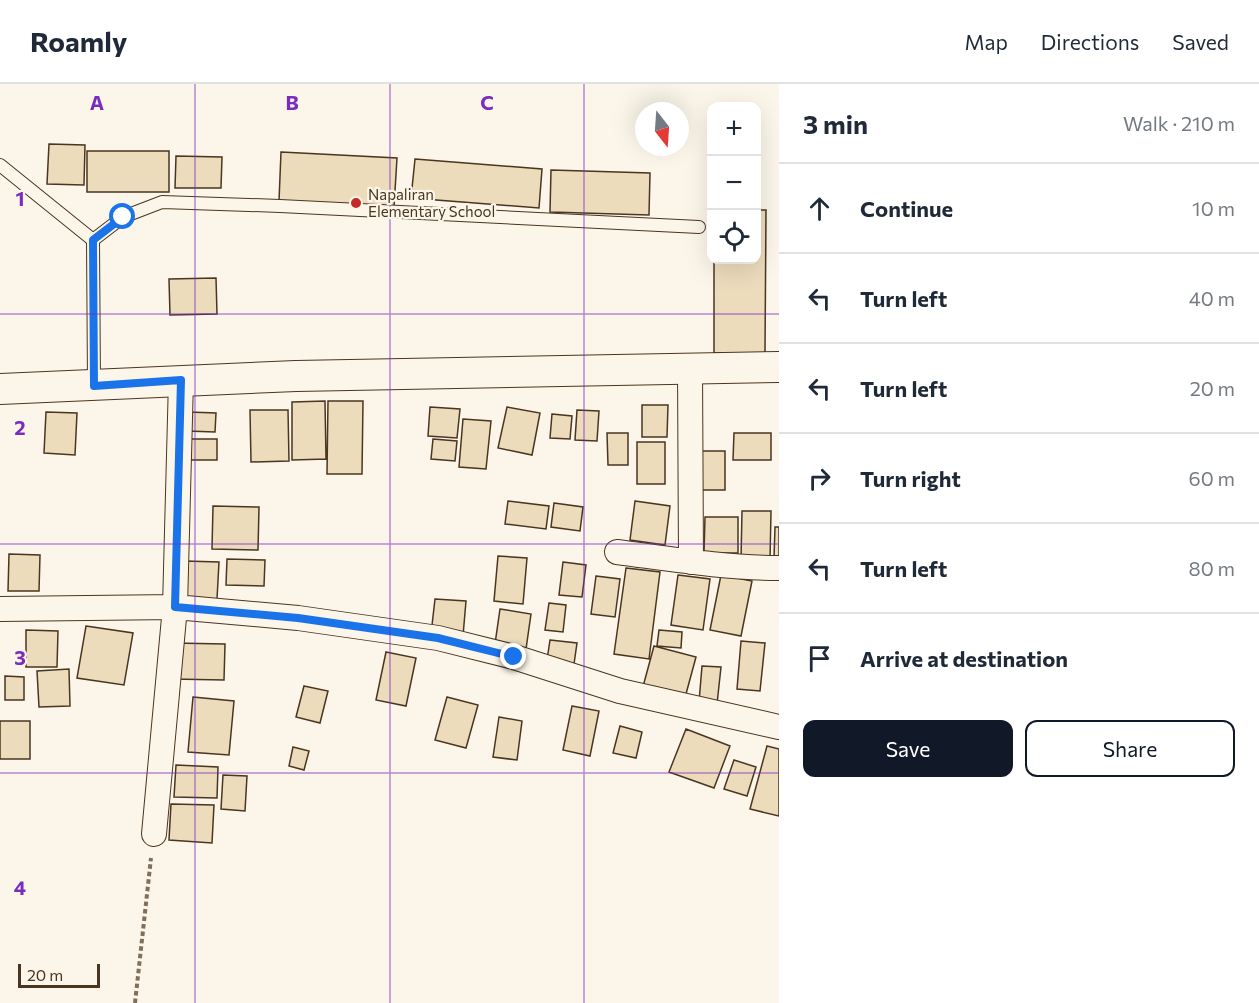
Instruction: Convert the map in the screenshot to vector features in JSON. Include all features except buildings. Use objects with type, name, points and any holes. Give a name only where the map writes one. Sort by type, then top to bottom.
[{"type":"street","points":[[0,389],[181,380],[779,367]]},
{"type":"street","points":[[690,368],[691,562]]},
{"type":"street","points":[[154,834],[175,607],[181,380]]},
{"type":"street","points":[[617,552],[691,562],[779,568]]},
{"type":"street","points":[[0,609],[175,607],[298,618],[438,638],[514,657],[620,691],[779,727]]},
{"type":"lane","points":[[0,165],[93,240]]},
{"type":"lane","points":[[93,240],[123,217],[162,202],[699,227]]},
{"type":"lane","points":[[93,240],[94,386]]},
{"type":"path","points":[[135,1003],[154,834]]},
{"type":"place","name":"Napaliran Elementary School","points":[[356,203]]},
{"type":"route","points":[[123,217],[93,240],[94,386],[181,380],[175,607],[298,618],[438,638],[514,657]]}]
